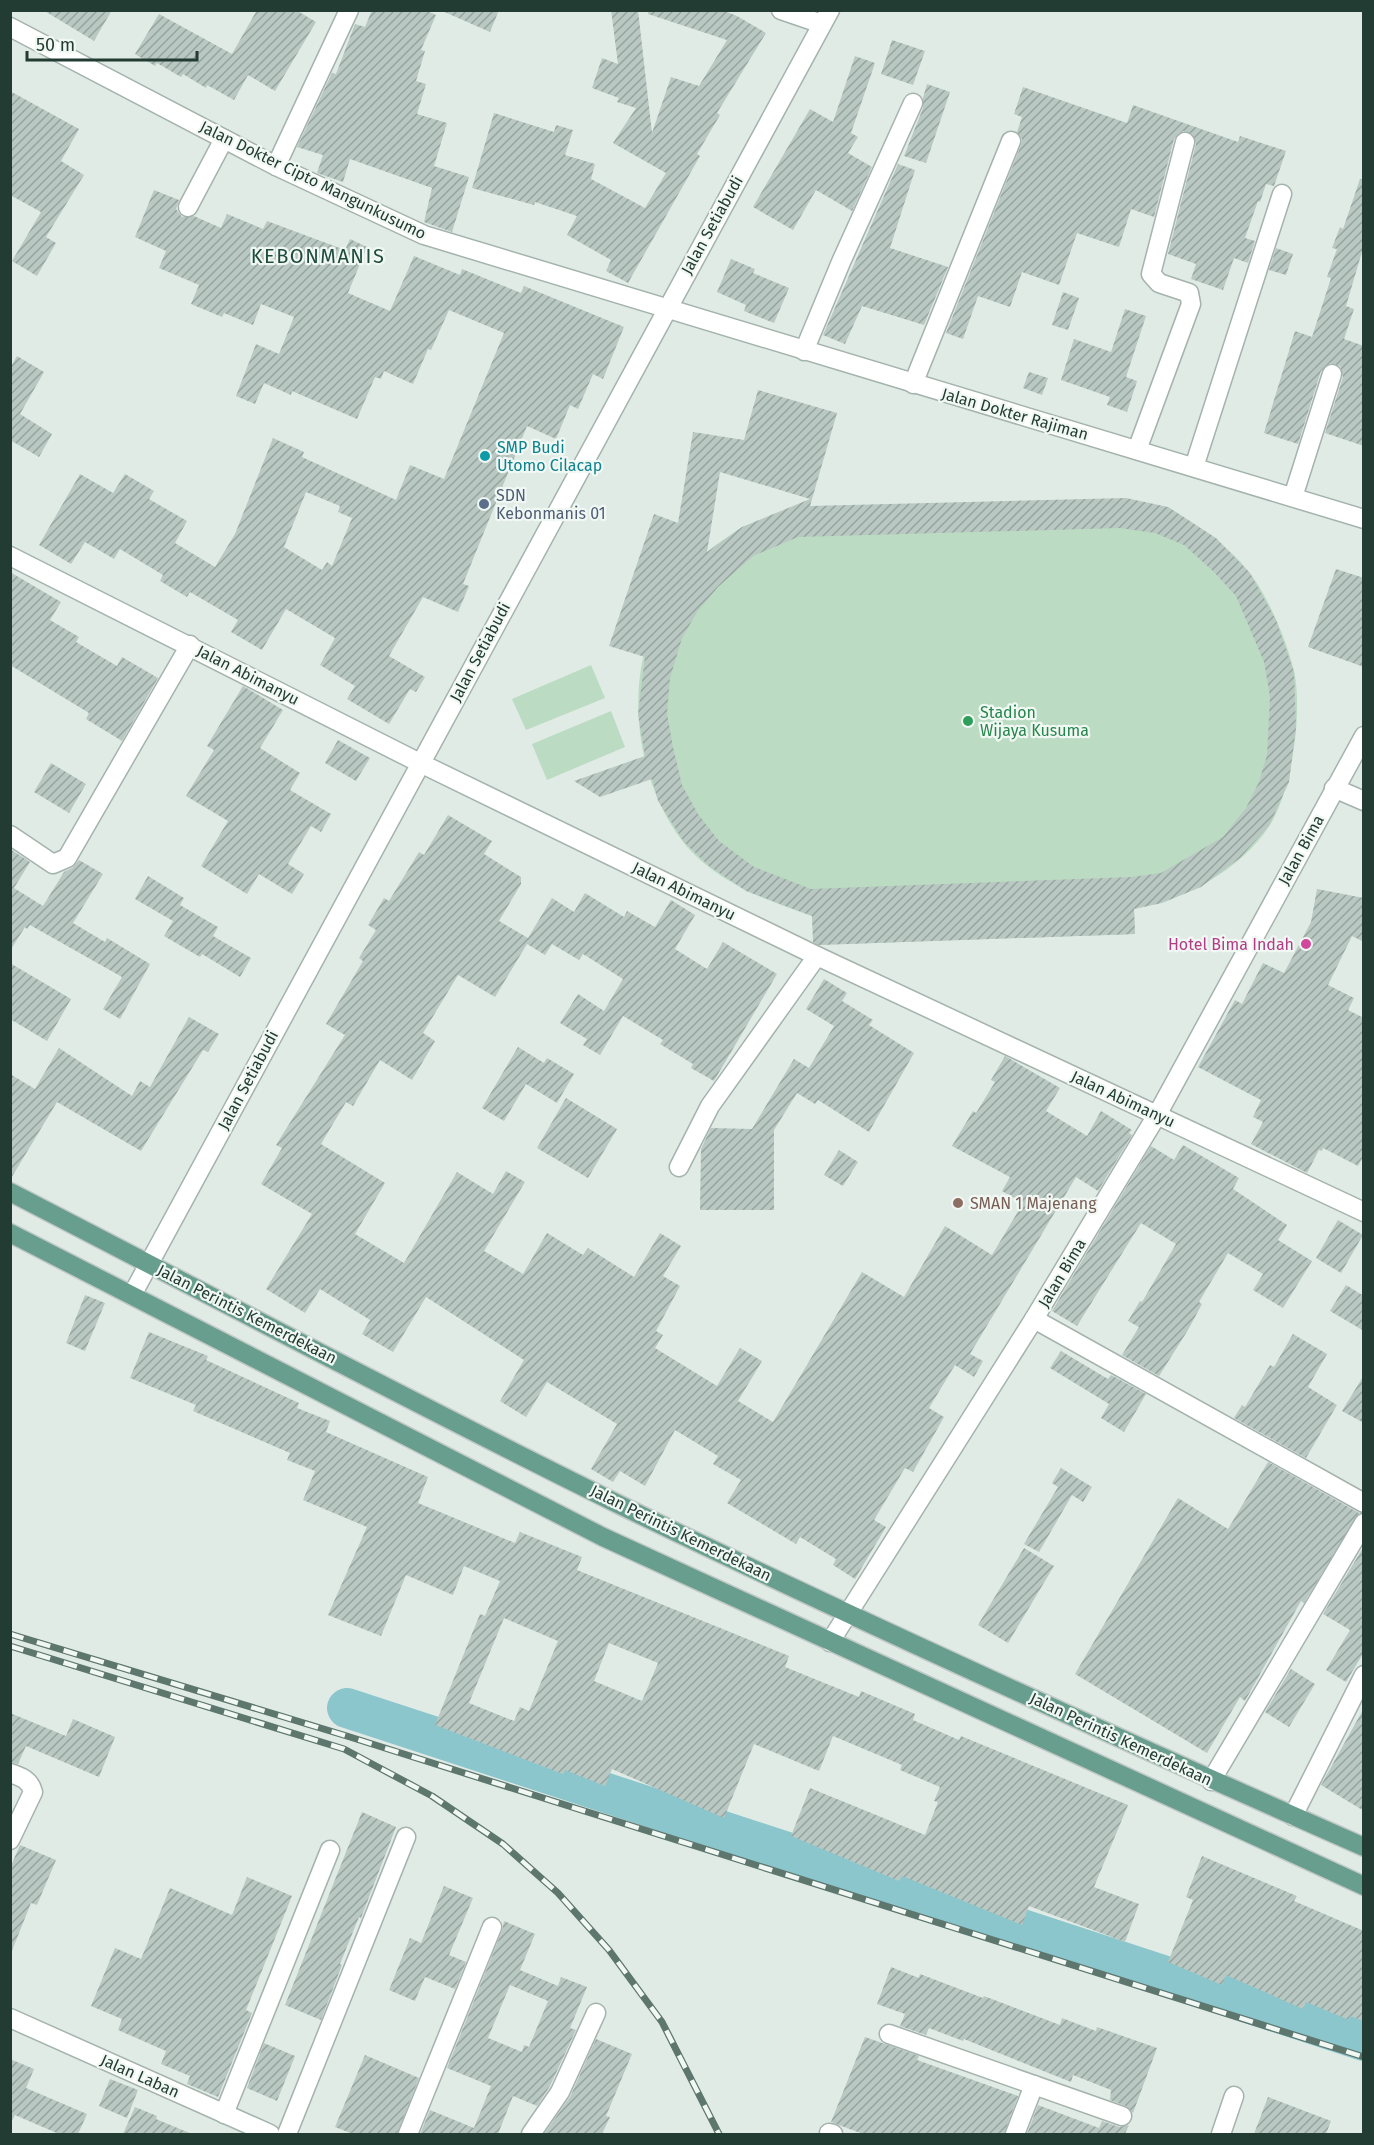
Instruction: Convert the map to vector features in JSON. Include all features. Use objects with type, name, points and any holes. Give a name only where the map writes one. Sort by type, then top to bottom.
[{"type":"main road","name":"Jalan Perintis Kemerdekaan","points":[[10,1192],[619,1504],[847,1613],[1211,1781],[1364,1847]]},
{"type":"main road","name":"Jalan Perintis Kemerdekaan","points":[[10,1233],[603,1537],[1364,1886]]},
{"type":"street","points":[[276,166],[349,10]]},
{"type":"street","points":[[781,10],[826,17]]},
{"type":"street","name":"Jalan Setiabudi","points":[[132,1295],[826,17]]},
{"type":"street","name":"Jalan Dokter Cipto Mangunkusumo","points":[[10,27],[276,166],[424,235],[665,310]]},
{"type":"street","points":[[804,351],[913,104]]},
{"type":"street","points":[[188,207],[224,139]]},
{"type":"street","points":[[913,384],[1011,141]]},
{"type":"street","points":[[1137,450],[1191,304],[1188,293],[1159,283],[1151,274],[1185,142]]},
{"type":"street","points":[[1194,467],[1282,194]]},
{"type":"street","name":"Jalan Dokter Rajiman","points":[[665,310],[1364,519]]},
{"type":"street","points":[[1293,497],[1332,374]]},
{"type":"street","name":"Jalan Abimanyu","points":[[10,556],[420,763],[817,956],[1364,1212]]},
{"type":"street","points":[[10,835],[53,864],[67,858],[190,645]]},
{"type":"street","name":"Jalan Bima","points":[[830,1642],[1034,1318],[1157,1115],[1364,736]]},
{"type":"street","points":[[1334,788],[1364,801]]},
{"type":"street","points":[[679,1167],[710,1106],[817,956]]},
{"type":"street","points":[[1034,1318],[1360,1501]]},
{"type":"street","points":[[1211,1781],[1364,1523]]},
{"type":"street","points":[[1293,1816],[1364,1674]]},
{"type":"street","points":[[10,1773],[24,1778],[31,1784],[33,1792],[10,1840]]},
{"type":"street","points":[[287,2134],[406,1837]]},
{"type":"street","points":[[224,2114],[330,1850]]},
{"type":"street","points":[[408,2134],[492,1927]]},
{"type":"street","points":[[531,2134],[560,2092],[596,2013]]},
{"type":"street","name":"Jalan Laban","points":[[10,2018],[266,2134]]},
{"type":"street","points":[[889,2034],[1122,2116]]},
{"type":"street","points":[[1015,2134],[1034,2085]]},
{"type":"street","points":[[1221,2134],[1234,2096]]},
{"type":"green space","name":"Stadion Wijaya Kusuma","points":[[1168,507],[1222,544],[1249,572],[1263,593],[1282,633],[1294,671],[1296,729],[1290,772],[1278,810],[1258,841],[1227,869],[1192,890],[1134,909],[1135,934],[814,945],[812,916],[777,904],[726,879],[696,856],[683,842],[656,794],[641,739],[638,711],[639,682],[644,654],[655,622],[687,576],[708,551],[742,527]]},
{"type":"green space","points":[[591,665],[605,698],[526,730],[512,699]]},
{"type":"green space","points":[[611,711],[625,747],[547,780],[532,744]]},
{"type":"building","points":[[43,10],[112,10],[94,41]]},
{"type":"building","points":[[257,10],[296,10],[316,22],[275,91],[248,75],[234,100],[207,85],[206,88],[183,74],[181,77],[157,63],[155,66],[135,54],[159,14],[232,54]]},
{"type":"building","points":[[372,10],[425,10],[436,15],[421,50],[425,51],[416,81],[426,84],[417,114],[447,123],[434,166],[469,177],[452,232],[424,222],[432,188],[350,159],[343,182],[317,173],[323,155],[297,147],[332,73],[336,74],[355,24],[365,27]]},
{"type":"building","points":[[440,10],[499,10],[490,32]]},
{"type":"building","points":[[611,10],[638,10],[652,133],[671,77],[699,86],[727,40],[648,14],[649,10],[722,10],[766,33],[717,113],[720,115],[697,154],[700,156],[628,283],[606,271],[611,260],[567,235],[577,216],[535,202],[534,205],[472,188],[494,113],[554,132],[556,125],[573,130],[565,155],[595,164],[591,179],[645,208],[666,173],[613,143],[636,108],[617,102],[619,98],[592,88],[602,58],[618,64]]},
{"type":"building","points":[[892,40],[925,51],[913,85],[881,74]]},
{"type":"building","points":[[855,56],[875,63],[851,133],[858,137],[848,153],[872,167],[852,211],[816,190],[793,230],[753,207],[810,109],[833,122]]},
{"type":"building","points":[[927,84],[950,92],[926,163],[904,156],[923,108]]},
{"type":"building","points":[[1023,87],[1127,123],[1133,105],[1238,142],[1240,136],[1286,151],[1274,186],[1266,184],[1245,238],[1255,241],[1248,263],[1234,258],[1223,290],[1191,279],[1196,264],[1168,254],[1196,144],[1192,134],[1183,131],[1174,139],[1154,217],[1131,209],[1119,247],[1077,233],[1059,285],[1022,272],[1010,307],[978,296],[963,339],[946,333],[1021,145],[1022,139],[1017,132],[1022,117],[1014,114]]},
{"type":"building","points":[[10,91],[79,129],[61,161],[84,175],[46,237],[56,243],[37,276],[12,261],[41,212],[10,195]]},
{"type":"building","points":[[898,164],[915,170],[890,248],[948,267],[924,325],[862,306],[845,344],[823,335]]},
{"type":"building","points":[[1360,179],[1364,179],[1364,245],[1346,306],[1354,309],[1344,339],[1364,346],[1364,446],[1325,433],[1343,377],[1340,366],[1330,363],[1321,371],[1298,444],[1264,433],[1295,331],[1312,337],[1331,278],[1327,277],[1337,249],[1332,248],[1340,227],[1343,229]]},
{"type":"building","points":[[154,190],[179,200],[176,209],[182,217],[194,216],[221,228],[227,214],[263,229],[267,221],[345,250],[350,239],[367,247],[348,293],[390,311],[414,256],[460,275],[462,269],[521,293],[524,286],[624,327],[603,379],[593,374],[578,409],[570,405],[556,439],[527,426],[463,584],[469,586],[458,612],[423,597],[389,656],[425,677],[416,692],[410,689],[389,724],[347,699],[355,686],[320,665],[335,638],[286,609],[262,650],[231,632],[238,620],[190,592],[187,597],[160,581],[163,575],[120,549],[114,559],[85,542],[71,564],[39,545],[80,474],[113,493],[125,474],[154,491],[149,499],[187,521],[175,543],[215,567],[235,534],[273,438],[304,452],[302,457],[396,500],[410,465],[444,479],[504,333],[449,310],[431,350],[428,349],[413,384],[384,371],[381,379],[375,377],[357,419],[292,391],[291,395],[264,383],[255,404],[236,396],[256,344],[279,354],[294,317],[261,304],[253,325],[224,313],[222,317],[191,304],[199,285],[159,268],[166,251],[135,237]],"holes":[[[306,492],[340,506],[338,512],[352,518],[332,566],[327,562],[322,570],[284,547]]]},
{"type":"building","points":[[1276,248],[1293,254],[1286,275],[1269,270]]},
{"type":"building","points":[[731,259],[755,269],[753,273],[789,288],[774,323],[744,311],[746,305],[717,292]]},
{"type":"building","points":[[1063,292],[1079,298],[1068,330],[1052,325]]},
{"type":"building","points":[[1125,309],[1146,316],[1126,377],[1137,381],[1127,412],[1107,405],[1110,397],[1061,380],[1074,339],[1111,352]]},
{"type":"building","points":[[17,356],[44,372],[20,414],[52,434],[39,457],[10,440],[10,368]]},
{"type":"building","points":[[1029,372],[1048,378],[1042,395],[1023,388]]},
{"type":"building","points":[[758,390],[837,413],[810,506],[1126,498],[1168,507],[1216,538],[1250,573],[1276,620],[1294,672],[1296,728],[1289,782],[1269,826],[1240,858],[1201,887],[1162,903],[1134,909],[1135,934],[819,945],[813,942],[812,916],[746,891],[709,866],[684,842],[658,801],[652,779],[600,797],[574,781],[645,756],[638,714],[645,657],[609,646],[654,514],[678,523],[693,432],[744,440]],"holes":[[[720,472],[810,499],[742,527],[707,552]],[[1120,528],[1155,533],[1184,545],[1213,571],[1236,596],[1264,662],[1270,697],[1267,755],[1259,782],[1246,808],[1223,837],[1161,873],[1132,877],[811,889],[754,867],[719,841],[698,814],[682,785],[673,747],[667,714],[670,678],[682,638],[697,612],[718,587],[753,556],[798,537]]]},
{"type":"building","points":[[1336,569],[1364,578],[1364,667],[1308,647]]},
{"type":"building","points":[[10,572],[61,602],[50,620],[79,637],[76,642],[117,666],[122,657],[158,678],[122,741],[86,719],[89,713],[10,665]]},
{"type":"building","points":[[243,686],[283,710],[260,748],[300,773],[290,790],[331,814],[321,832],[311,826],[288,864],[304,874],[292,894],[259,874],[247,894],[201,866],[228,821],[186,796],[214,750],[207,746]]},
{"type":"building","points":[[338,740],[370,758],[356,781],[325,763]]},
{"type":"building","points":[[51,763],[86,784],[69,813],[34,792]]},
{"type":"building","points":[[448,815],[492,841],[484,854],[521,877],[521,884],[499,921],[528,938],[552,898],[574,912],[585,893],[624,917],[627,911],[655,927],[671,900],[695,915],[675,949],[707,969],[723,942],[777,974],[714,1081],[691,1068],[693,1064],[660,1044],[663,1040],[623,1016],[600,1055],[583,1045],[587,1039],[560,1023],[578,994],[604,1011],[623,979],[583,954],[579,960],[552,944],[545,955],[527,944],[495,997],[458,975],[423,1033],[435,1041],[412,1080],[380,1060],[353,1106],[346,1102],[321,1144],[385,1183],[355,1234],[404,1263],[457,1172],[493,1194],[506,1171],[525,1182],[484,1251],[523,1274],[547,1233],[583,1255],[588,1248],[634,1277],[660,1233],[681,1246],[663,1276],[680,1286],[656,1331],[663,1335],[655,1348],[717,1386],[740,1348],[762,1361],[738,1401],[773,1422],[862,1272],[904,1297],[945,1226],[992,1255],[1023,1203],[1002,1191],[1010,1177],[952,1146],[973,1111],[976,1113],[995,1082],[991,1080],[1005,1056],[1060,1088],[1046,1111],[1087,1136],[1101,1111],[1132,1130],[1129,1133],[1132,1135],[1098,1191],[1076,1177],[970,1354],[983,1361],[974,1377],[955,1365],[929,1408],[944,1417],[913,1472],[905,1468],[874,1520],[886,1527],[855,1579],[833,1565],[836,1559],[800,1537],[796,1544],[727,1503],[741,1480],[713,1464],[718,1456],[675,1430],[645,1486],[620,1471],[613,1482],[591,1469],[617,1424],[547,1382],[526,1417],[500,1401],[524,1360],[426,1297],[393,1352],[362,1334],[370,1320],[320,1289],[305,1313],[266,1289],[312,1214],[261,1184],[282,1148],[276,1145],[345,1035],[326,1024],[363,961],[359,958],[376,930],[368,925],[384,898],[389,901],[419,852],[424,855]]},
{"type":"building","points":[[10,849],[30,862],[14,888],[43,906],[64,872],[72,868],[79,860],[103,874],[73,923],[105,942],[107,938],[150,964],[120,1019],[103,1009],[122,977],[30,925],[27,929],[25,927],[10,951]]},
{"type":"building","points":[[148,876],[184,898],[180,905],[218,927],[213,936],[251,958],[240,977],[202,954],[200,957],[164,936],[173,921],[135,899]]},
{"type":"building","points":[[1317,889],[1364,898],[1364,942],[1352,936],[1328,985],[1354,998],[1348,1010],[1364,1018],[1364,1155],[1358,1166],[1323,1148],[1322,1151],[1319,1150],[1307,1173],[1251,1144],[1263,1122],[1253,1117],[1261,1100],[1198,1067],[1235,1000],[1242,1004],[1263,963],[1284,973],[1311,922]]},
{"type":"building","points":[[10,963],[71,999],[47,1041],[10,1019]]},
{"type":"building","points":[[824,979],[847,993],[842,1001],[873,1020],[869,1025],[914,1053],[869,1132],[818,1100],[815,1104],[797,1093],[774,1130],[774,1210],[700,1210],[701,1149],[711,1128],[752,1129],[794,1059],[809,1068],[834,1026],[806,1009]]},
{"type":"building","points":[[189,1017],[219,1034],[208,1052],[203,1050],[141,1151],[57,1102],[10,1180],[10,1074],[35,1089],[59,1048],[132,1096],[140,1081],[150,1087]]},
{"type":"building","points":[[518,1047],[544,1063],[547,1058],[574,1074],[557,1103],[526,1084],[504,1121],[482,1108]]},
{"type":"building","points":[[566,1098],[617,1129],[588,1178],[537,1148]]},
{"type":"building","points":[[1183,1145],[1239,1178],[1233,1189],[1287,1225],[1278,1240],[1312,1261],[1283,1308],[1253,1290],[1263,1274],[1228,1253],[1199,1302],[1202,1304],[1188,1330],[1159,1376],[1122,1355],[1139,1327],[1128,1321],[1140,1301],[1142,1302],[1176,1244],[1141,1223],[1077,1326],[1052,1311],[1151,1146],[1174,1160]]},
{"type":"building","points":[[839,1150],[858,1162],[843,1186],[824,1175]]},
{"type":"building","points":[[1338,1220],[1363,1235],[1341,1273],[1316,1258]]},
{"type":"building","points":[[1346,1285],[1364,1296],[1364,1331],[1330,1311]]},
{"type":"building","points":[[85,1295],[105,1303],[85,1351],[66,1343]]},
{"type":"building","points":[[149,1332],[208,1356],[206,1360],[299,1403],[297,1408],[330,1421],[326,1432],[428,1477],[418,1503],[515,1543],[520,1532],[582,1557],[577,1570],[789,1656],[785,1667],[859,1697],[861,1691],[915,1714],[913,1720],[959,1740],[961,1736],[1128,1805],[1094,1887],[1139,1904],[1125,1942],[1029,1906],[1022,1925],[902,1876],[899,1881],[791,1836],[810,1788],[925,1835],[938,1802],[934,1801],[940,1787],[900,1770],[902,1765],[833,1736],[819,1771],[754,1744],[724,1818],[612,1769],[605,1786],[565,1770],[563,1774],[435,1725],[480,1614],[485,1616],[500,1581],[464,1566],[453,1595],[406,1575],[381,1636],[328,1615],[367,1527],[303,1500],[315,1471],[287,1460],[290,1453],[193,1411],[196,1405],[130,1378]],"holes":[[[504,1618],[558,1641],[529,1711],[520,1707],[514,1721],[469,1703]],[[609,1643],[658,1663],[642,1701],[594,1681]]]},
{"type":"building","points":[[1293,1334],[1327,1354],[1308,1387],[1337,1405],[1306,1458],[1234,1418],[1242,1405],[1245,1407],[1270,1365],[1274,1367]]},
{"type":"building","points":[[1061,1351],[1108,1379],[1111,1375],[1146,1394],[1124,1432],[1101,1418],[1109,1404],[1050,1368]]},
{"type":"building","points":[[1364,1375],[1364,1423],[1342,1411]]},
{"type":"building","points":[[1268,1462],[1359,1513],[1304,1603],[1301,1601],[1245,1701],[1240,1697],[1207,1753],[1075,1674],[1178,1498],[1228,1529]]},
{"type":"building","points":[[1061,1468],[1092,1487],[1083,1502],[1072,1495],[1039,1552],[1024,1544],[1058,1487],[1052,1483]]},
{"type":"building","points":[[1364,1546],[1364,1652],[1346,1682],[1326,1670],[1350,1630],[1323,1614]]},
{"type":"building","points":[[1024,1548],[1054,1566],[1008,1643],[978,1625]]},
{"type":"building","points":[[1291,1669],[1315,1684],[1289,1727],[1265,1712]]},
{"type":"building","points":[[1364,1708],[1364,1811],[1321,1785]]},
{"type":"building","points":[[10,1713],[66,1736],[73,1719],[115,1737],[99,1777],[26,1746],[18,1764],[10,1762]]},
{"type":"building","points":[[362,1812],[396,1827],[361,1918],[359,1917],[340,1964],[342,1965],[321,2020],[285,2005]]},
{"type":"building","points":[[20,1845],[56,1860],[37,1905],[31,1903],[11,1953],[10,1868]]},
{"type":"building","points":[[1202,1856],[1297,1896],[1294,1901],[1364,1931],[1364,2021],[1350,2016],[1349,2020],[1306,2002],[1303,2009],[1226,1975],[1222,1985],[1168,1962],[1193,1900],[1186,1897]]},
{"type":"building","points":[[247,1877],[292,1896],[246,2010],[252,2013],[218,2097],[187,2084],[190,2076],[161,2064],[166,2051],[118,2030],[122,2019],[91,2006],[115,1948],[141,1959],[170,1888],[232,1915]]},
{"type":"building","points":[[444,1886],[473,1898],[449,1955],[466,1962],[455,1989],[425,1977],[415,2001],[389,1990],[410,1938],[421,1943]]},
{"type":"building","points":[[504,1921],[535,1934],[520,1970],[558,1986],[561,1977],[587,1987],[570,2028],[576,2030],[550,2086],[537,2106],[513,2096],[498,2134],[420,2134],[430,2110],[474,2128],[491,2086],[447,2068]],"holes":[[[510,1985],[548,2001],[529,2047],[524,2045],[522,2052],[488,2038]]]},
{"type":"building","points":[[891,1967],[919,1978],[920,1974],[1060,2025],[1062,2018],[1096,2031],[1097,2027],[1157,2048],[1133,2113],[1126,2106],[1110,2100],[1111,2090],[1073,2075],[1071,2082],[964,2039],[963,2041],[929,2028],[926,2035],[900,2026],[905,2014],[877,2004]]},
{"type":"building","points":[[865,2037],[919,2056],[917,2060],[1018,2096],[1004,2134],[863,2134],[831,2122]]},
{"type":"building","points":[[596,2039],[632,2054],[606,2116],[610,2117],[602,2134],[544,2134],[570,2097]]},
{"type":"building","points":[[264,2043],[295,2056],[277,2101],[247,2088]]},
{"type":"building","points":[[365,2055],[419,2078],[397,2134],[353,2134],[335,2127]]},
{"type":"building","points":[[10,2059],[34,2069],[26,2088],[87,2114],[78,2134],[59,2134],[15,2115],[10,2124]]},
{"type":"building","points":[[110,2079],[138,2090],[127,2118],[99,2106]]},
{"type":"building","points":[[1268,2097],[1331,2121],[1326,2134],[1254,2134]]},
{"type":"building","points":[[1038,2105],[1099,2128],[1102,2121],[1119,2127],[1129,2125],[1125,2134],[1027,2134]]},
{"type":"building","points":[[135,2107],[157,2116],[156,2119],[192,2134],[123,2134]]},
{"type":"waterway","points":[[347,1708],[1364,2041]]},
{"type":"railway","points":[[10,1634],[350,1737],[1364,2057]]},
{"type":"railway","points":[[10,1646],[344,1749],[432,1796],[503,1844],[558,1893],[609,1950],[662,2022],[719,2134]]},
{"type":"place","name":"SMP Budi Utomo Cilacap","points":[[485,456]]},
{"type":"place","name":"SDN Kebonmanis 01","points":[[484,504]]},
{"type":"place","name":"Stadion Wijaya Kusuma","points":[[968,721]]},
{"type":"place","name":"Hotel Bima Indah","points":[[1306,944]]},
{"type":"place","name":"SMAN 1 Majenang","points":[[958,1203]]},
{"type":"district","name":"KEBONMANIS","points":[[318,256]]}]
